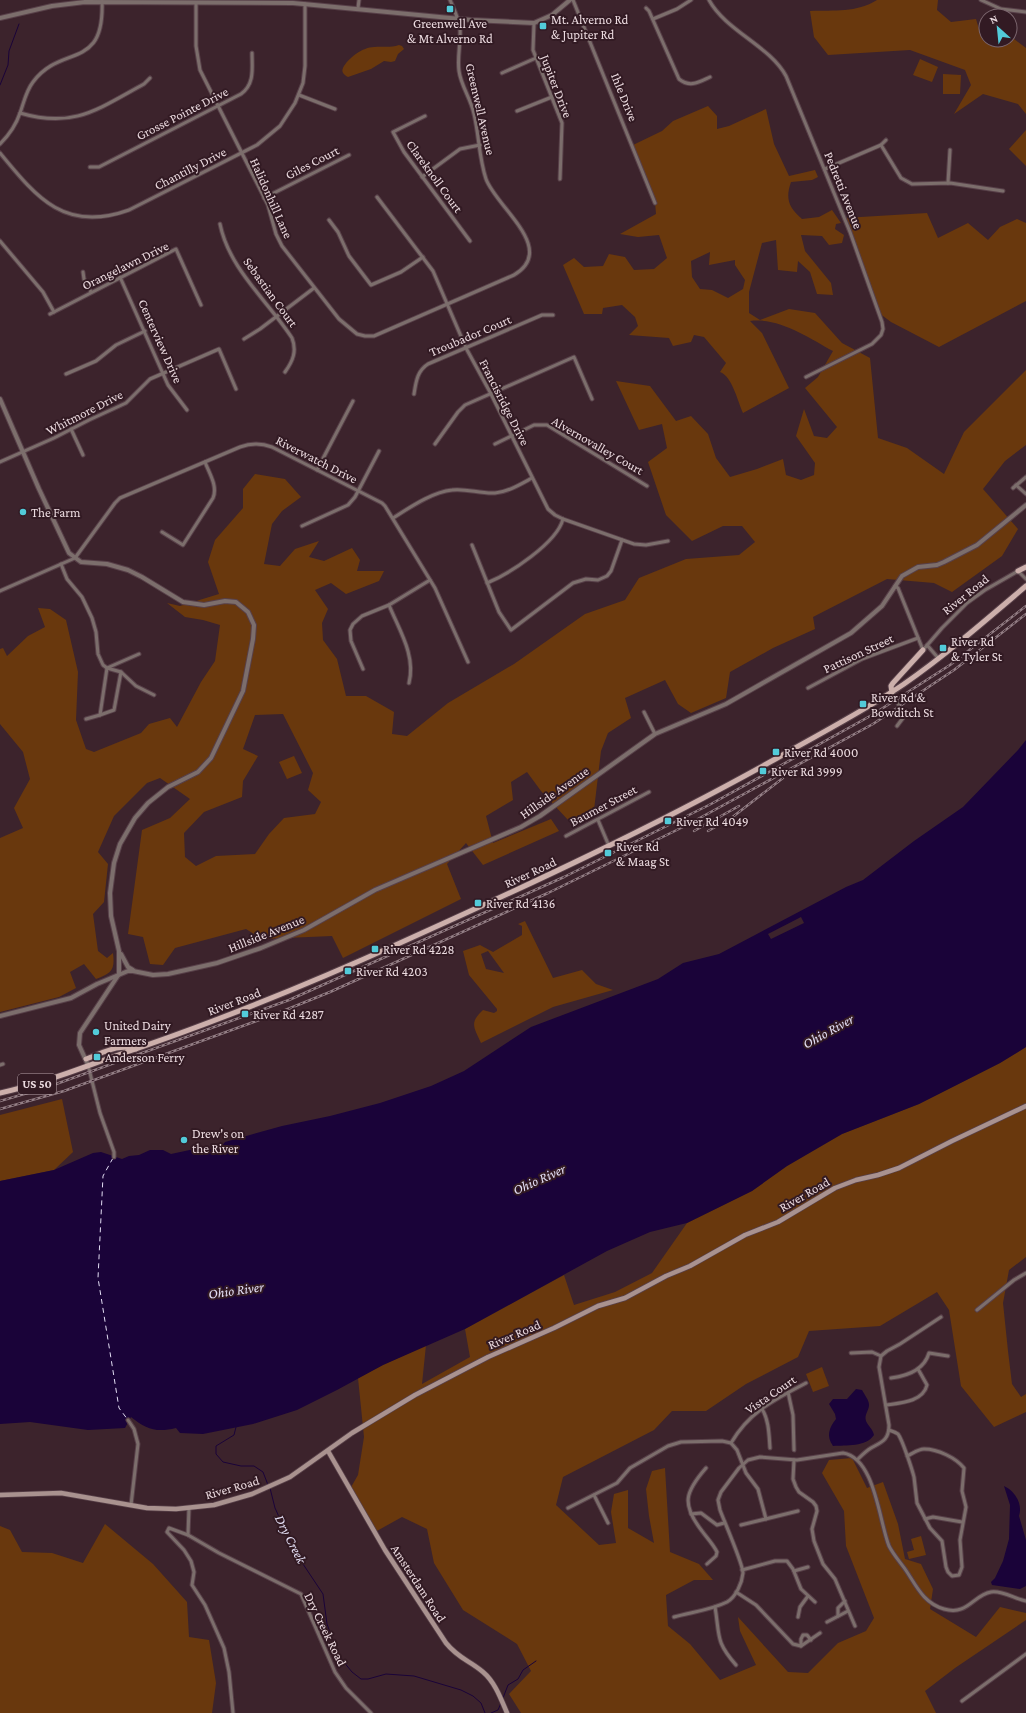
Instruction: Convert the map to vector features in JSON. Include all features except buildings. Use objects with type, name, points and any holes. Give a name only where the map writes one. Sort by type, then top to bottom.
[{"type":"main road","points":[[1018,571],[1026,567]]},
{"type":"main road","name":"River Road","points":[[0,1093],[46,1081],[137,1049],[323,978],[525,887],[609,846],[735,781],[892,692],[939,659],[1026,586]]},
{"type":"main road","points":[[892,692],[892,683],[923,650]]},
{"type":"main road","points":[[86,1059],[118,1047],[127,1046],[137,1049]]},
{"type":"main road","name":"River Road","points":[[0,1495],[61,1493],[156,1508],[189,1508],[214,1505],[241,1498],[290,1477],[352,1433],[415,1395],[488,1356],[554,1328],[598,1306],[625,1298],[666,1276],[690,1266],[745,1236],[778,1222],[835,1188],[856,1180],[899,1168],[952,1140],[1026,1106]]},
{"type":"main road","name":"Amsterdam Road","points":[[328,1451],[384,1550],[446,1643],[456,1654],[478,1668],[489,1678],[494,1685],[507,1713]]},
{"type":"street","points":[[358,8],[359,0]]},
{"type":"street","name":"Greenwell Avenue","points":[[447,304],[514,275],[525,265],[529,256],[529,243],[525,234],[489,186],[485,174],[474,113],[459,72],[460,29],[458,18],[450,0]]},
{"type":"street","points":[[0,18],[52,6],[102,1],[305,4],[458,18],[534,23],[552,15],[570,0]]},
{"type":"street","name":"Ihle Drive","points":[[573,0],[655,202]]},
{"type":"street","points":[[653,19],[677,9],[691,0]]},
{"type":"street","name":"Pedretti Avenue","points":[[709,0],[727,22],[776,62],[784,71],[850,232],[882,322],[883,329],[879,338],[872,344],[831,366],[806,377]]},
{"type":"street","points":[[981,0],[1001,8],[1026,12]]},
{"type":"street","points":[[0,144],[9,133],[20,113],[28,89],[41,73],[80,54],[92,44],[98,36],[101,26],[102,1]]},
{"type":"street","name":"Halidonhill Lane","points":[[196,3],[196,46],[198,62],[203,78],[270,210],[279,240],[314,288],[352,332],[365,336],[374,336],[447,304]]},
{"type":"street","name":"Chantilly Drive","points":[[0,153],[33,192],[48,204],[71,214],[96,217],[113,215],[129,210],[260,143],[277,129],[291,111],[299,95],[305,66],[305,4]]},
{"type":"street","points":[[646,8],[653,19],[679,79],[685,83],[693,84],[710,78]]},
{"type":"street","name":"Jupiter Drive","points":[[534,23],[532,46],[560,118],[562,128],[560,179]]},
{"type":"street","name":"Grosse Pointe Drive","points":[[90,167],[99,167],[241,94],[249,85],[252,76],[252,53]]},
{"type":"street","points":[[502,73],[536,58]]},
{"type":"street","points":[[20,113],[46,119],[65,119],[82,116],[144,84],[150,78]]},
{"type":"street","points":[[299,95],[335,109]]},
{"type":"street","points":[[517,112],[552,97]]},
{"type":"street","name":"Clareknoll Court","points":[[425,116],[393,132],[404,152],[470,241]]},
{"type":"street","points":[[825,169],[881,145],[886,140]]},
{"type":"street","points":[[422,177],[460,149],[480,145]]},
{"type":"street","points":[[881,145],[901,178],[912,184],[948,183],[1003,191]]},
{"type":"street","points":[[948,183],[950,150]]},
{"type":"street","name":"Giles Court","points":[[264,198],[349,155]]},
{"type":"street","name":"Francisridge Drive","points":[[377,197],[433,271],[466,348],[490,392],[548,509],[563,520],[634,544],[646,545],[668,541]]},
{"type":"street","points":[[329,220],[338,232],[349,256],[371,285],[401,272],[423,257]]},
{"type":"street","name":"Sebastian Court","points":[[220,224],[222,234],[235,260],[292,338],[295,347],[293,359],[285,372]]},
{"type":"street","name":"Orangelawn Drive","points":[[0,241],[42,292],[52,313],[176,249],[201,305]]},
{"type":"street","points":[[83,272],[84,279],[91,292]]},
{"type":"street","name":"Centerview Drive","points":[[120,278],[170,388],[187,410]]},
{"type":"street","points":[[244,339],[314,288]]},
{"type":"street","name":"Troubador Court","points":[[414,394],[417,377],[423,368],[428,364],[542,315],[553,315]]},
{"type":"street","points":[[66,374],[96,361],[116,345],[145,331]]},
{"type":"street","name":"Whitmore Drive","points":[[0,462],[126,403],[148,381],[219,349],[236,389]]},
{"type":"street","points":[[435,444],[461,408],[471,401],[574,356],[592,399]]},
{"type":"street","points":[[0,399],[66,547],[75,558],[84,563],[106,564],[128,570],[183,602],[204,605],[225,601],[236,602],[248,612],[254,625],[253,639],[243,691],[211,758],[198,772],[168,787],[148,803],[135,818],[120,844],[111,873],[111,916],[119,952],[124,963],[133,971]]},
{"type":"street","points":[[317,470],[353,401]]},
{"type":"street","name":"Alvernovalley Court","points":[[495,444],[534,425],[543,424],[551,427],[647,486]]},
{"type":"street","points":[[71,429],[83,455]]},
{"type":"street","name":"Riverwatch Drive","points":[[75,558],[117,501],[204,462],[244,446],[262,444],[272,447],[382,503],[393,518],[430,580],[468,662]]},
{"type":"street","points":[[302,526],[344,508],[352,501],[379,451]]},
{"type":"street","points":[[162,532],[182,545],[213,498],[215,492],[214,486],[204,462]]},
{"type":"street","points":[[1026,477],[1015,487],[1026,494]]},
{"type":"street","points":[[393,518],[420,502],[447,490],[458,489],[490,493],[500,492],[532,478]]},
{"type":"street","name":"Hillside Avenue","points":[[0,1016],[71,998],[119,974],[133,971],[160,975],[217,963],[261,948],[304,930],[375,890],[530,822],[655,734],[726,704],[862,625],[882,606],[902,576],[914,569],[944,562],[977,545],[1026,505]]},
{"type":"street","points":[[487,583],[505,575],[549,542],[557,533],[563,520]]},
{"type":"street","points":[[472,545],[499,612],[512,630],[573,583],[586,579],[598,580],[607,576],[611,571],[622,540]]},
{"type":"street","points":[[0,591],[75,558]]},
{"type":"street","points":[[61,564],[67,579],[82,597],[89,612],[96,632],[98,654],[107,668],[100,715]]},
{"type":"street","points":[[1018,571],[1026,579]]},
{"type":"street","name":"River Road","points":[[923,650],[967,603],[985,590],[1018,571]]},
{"type":"street","points":[[363,668],[351,641],[350,630],[355,621],[362,616],[390,605],[430,580]]},
{"type":"street","points":[[895,586],[898,588],[923,650]]},
{"type":"street","points":[[390,605],[410,656],[411,670],[409,683]]},
{"type":"street","name":"Pattison Street","points":[[808,688],[862,659],[918,638]]},
{"type":"street","points":[[927,645],[939,659]]},
{"type":"street","points":[[107,668],[139,654]]},
{"type":"street","points":[[107,668],[121,672],[136,686],[154,695]]},
{"type":"street","points":[[86,719],[114,710],[121,672]]},
{"type":"street","points":[[892,692],[901,709],[903,718],[897,726]]},
{"type":"street","points":[[644,712],[655,734]]},
{"type":"street","name":"Baumer Street","points":[[566,836],[649,792]]},
{"type":"street","points":[[598,820],[609,846]]},
{"type":"street","points":[[114,1157],[114,1152],[100,1113],[88,1065],[79,1045],[80,1033],[119,974],[119,952]]},
{"type":"street","points":[[103,981],[110,988]]},
{"type":"street","points":[[977,1310],[1026,1273]]},
{"type":"street","points":[[858,1459],[865,1452],[884,1441],[888,1436],[889,1430],[886,1405],[879,1367],[882,1356],[887,1351],[941,1317]]},
{"type":"street","points":[[851,1353],[872,1352],[882,1356]]},
{"type":"street","points":[[891,1378],[903,1376],[918,1369],[926,1361],[929,1353],[948,1356]]},
{"type":"street","points":[[886,1405],[916,1399],[925,1392],[928,1385],[918,1369]]},
{"type":"street","name":"Vista Court","points":[[731,1443],[748,1419],[788,1392],[806,1383]]},
{"type":"street","points":[[788,1392],[793,1415],[794,1450]]},
{"type":"street","points":[[762,1409],[767,1422],[770,1448]]},
{"type":"street","points":[[128,1420],[134,1429],[138,1444],[131,1505]]},
{"type":"street","points":[[889,1430],[899,1436],[914,1476],[917,1504],[930,1528],[942,1541],[948,1572],[952,1576],[955,1576],[961,1571],[960,1540],[962,1522],[966,1507],[962,1491],[964,1468],[956,1461],[945,1455],[930,1450],[922,1449],[907,1456]]},
{"type":"street","points":[[568,1508],[617,1483],[635,1464],[673,1444],[681,1442],[722,1440],[731,1443],[737,1450],[746,1473],[758,1489],[766,1519]]},
{"type":"street","points":[[674,1617],[715,1607],[728,1601],[736,1592],[741,1582],[742,1570],[718,1505],[719,1497],[729,1481],[743,1464],[756,1457],[794,1460],[843,1453],[851,1454],[858,1459],[876,1493],[878,1508],[890,1548],[920,1593],[928,1601],[944,1609],[958,1610],[970,1605],[987,1593],[993,1592],[1026,1601]]},
{"type":"street","points":[[794,1460],[793,1479],[796,1487],[799,1492],[816,1506],[817,1511],[812,1528],[814,1541],[823,1564],[835,1579],[855,1626]]},
{"type":"street","points":[[706,1468],[691,1486],[688,1493],[688,1501],[691,1514],[717,1552],[716,1556],[707,1564]]},
{"type":"street","points":[[594,1495],[608,1523]]},
{"type":"street","points":[[188,1535],[189,1508]]},
{"type":"street","points":[[741,1525],[798,1511]]},
{"type":"street","points":[[691,1514],[703,1514],[717,1525],[724,1523]]},
{"type":"street","points":[[925,1519],[933,1517],[962,1522]]},
{"type":"street","name":"Dry Creek Road","points":[[233,1713],[229,1672],[224,1648],[205,1605],[192,1585],[194,1572],[191,1561],[167,1530],[170,1527],[300,1594],[335,1672],[346,1688],[371,1713]]},
{"type":"street","points":[[742,1570],[783,1560],[791,1565],[798,1584],[815,1602]]},
{"type":"street","points":[[794,1571],[808,1566]]},
{"type":"street","points":[[736,1592],[756,1605],[793,1644],[801,1646],[820,1633]]},
{"type":"street","points":[[798,1617],[800,1607],[808,1596]]},
{"type":"street","points":[[838,1616],[838,1608],[845,1601]]},
{"type":"street","points":[[715,1607],[720,1643],[736,1665]]},
{"type":"street","points":[[827,1622],[848,1611]]},
{"type":"street","points":[[801,1646],[801,1639],[803,1635],[807,1636],[811,1640]]},
{"type":"street","points":[[962,1701],[1026,1654]]},
{"type":"shaded area","points":[[877,0],[938,0],[937,10],[951,22],[976,19],[978,26],[978,48],[1018,48],[1018,42],[1026,48],[1026,114],[1018,104],[983,94],[954,114],[971,85],[965,70],[910,50],[828,55],[814,37],[810,11],[837,11],[853,9]]},
{"type":"shaded area","points":[[399,45],[404,49],[398,54],[395,61],[384,61],[371,69],[348,77],[344,74],[342,69],[345,64],[348,60],[361,51],[370,47]]},
{"type":"shaded area","points":[[920,59],[938,67],[932,82],[913,75]]},
{"type":"shaded area","points":[[943,74],[961,75],[960,94],[943,94]]},
{"type":"shaded area","points":[[708,106],[717,116],[717,129],[729,126],[766,109],[774,144],[789,176],[815,170],[818,177],[812,180],[791,182],[788,198],[791,207],[802,219],[819,217],[832,210],[841,223],[836,224],[835,229],[844,235],[842,243],[829,245],[822,236],[801,235],[805,251],[831,283],[833,295],[817,294],[810,272],[798,261],[797,272],[778,270],[776,240],[762,243],[749,292],[749,313],[760,320],[789,309],[815,313],[842,343],[870,358],[878,438],[907,448],[944,474],[964,432],[1026,370],[1026,445],[1005,461],[983,489],[1018,529],[1002,556],[952,592],[934,583],[887,579],[813,617],[815,629],[773,648],[730,672],[726,698],[691,713],[678,704],[665,680],[625,698],[631,718],[608,733],[601,751],[594,810],[569,821],[541,791],[527,772],[511,782],[513,800],[486,816],[493,843],[551,819],[559,831],[483,865],[466,843],[447,864],[461,899],[343,958],[332,936],[262,939],[246,929],[175,948],[163,965],[150,964],[143,937],[128,934],[142,830],[170,818],[190,799],[160,778],[147,783],[114,816],[98,852],[108,864],[104,902],[93,914],[98,951],[107,958],[113,953],[113,967],[109,973],[96,979],[84,964],[70,972],[76,988],[59,997],[0,1012],[0,838],[23,828],[14,808],[30,779],[23,752],[0,724],[0,649],[3,648],[7,656],[28,636],[45,627],[38,608],[50,609],[66,620],[78,672],[76,720],[86,749],[94,752],[141,733],[149,724],[170,718],[177,727],[201,682],[215,661],[220,625],[185,617],[167,603],[180,606],[219,594],[208,562],[215,540],[243,508],[243,489],[255,474],[285,479],[301,497],[282,511],[272,524],[264,564],[280,566],[295,549],[319,541],[309,557],[324,561],[352,548],[360,560],[357,571],[384,571],[379,581],[346,594],[331,583],[315,590],[328,609],[322,623],[323,640],[337,659],[346,696],[366,696],[394,712],[392,734],[407,736],[448,703],[514,664],[585,614],[625,600],[639,578],[686,559],[739,555],[755,542],[742,526],[723,526],[692,541],[666,515],[648,462],[667,448],[662,424],[639,430],[616,381],[650,386],[676,421],[691,416],[708,434],[716,458],[730,477],[783,459],[786,475],[801,480],[814,475],[815,463],[796,436],[804,409],[814,436],[827,438],[837,427],[805,388],[818,377],[833,351],[783,325],[772,322],[750,321],[762,333],[789,388],[743,413],[731,384],[724,374],[720,372],[726,363],[704,337],[694,335],[691,342],[673,346],[669,338],[629,335],[638,326],[635,317],[622,305],[603,308],[602,314],[584,314],[563,265],[574,258],[584,267],[603,266],[609,254],[625,257],[634,270],[654,269],[667,258],[659,235],[638,237],[620,234],[656,214],[655,202],[633,145],[662,131],[673,121]],"holes":[[[710,252],[709,265],[735,260],[735,265],[745,280],[743,289],[728,298],[712,290],[700,289],[692,277],[691,261]],[[283,714],[313,773],[308,790],[321,802],[315,814],[284,818],[269,834],[255,854],[216,856],[196,866],[185,857],[184,833],[204,812],[242,797],[243,781],[258,756],[243,749],[255,715]]]},
{"type":"shaded area","points":[[1026,130],[1026,166],[1009,149]]},
{"type":"shaded area","points":[[927,213],[938,238],[968,223],[988,240],[1000,227],[1017,219],[1026,223],[1026,301],[939,347],[891,322],[879,313],[844,218]]},
{"type":"shaded area","points":[[294,756],[302,773],[287,779],[279,762]]},
{"type":"shaded area","points":[[525,921],[553,978],[582,970],[596,984],[613,990],[553,1007],[481,1043],[475,1029],[474,1022],[483,1010],[494,1013],[497,1009],[469,975],[463,951],[480,945],[493,952],[522,935],[522,926],[518,924]],"holes":[[[488,951],[504,973],[486,969],[481,954]]]},
{"type":"shaded area","points":[[1026,1047],[1026,1257],[1009,1270],[1003,1303],[1012,1384],[1021,1397],[1026,1394],[1026,1412],[994,1427],[961,1386],[949,1310],[937,1292],[880,1326],[809,1331],[798,1357],[746,1384],[706,1411],[672,1411],[654,1430],[563,1477],[556,1505],[599,1545],[616,1543],[611,1512],[614,1494],[628,1490],[628,1528],[654,1543],[646,1489],[652,1471],[665,1468],[670,1552],[699,1564],[713,1580],[694,1580],[666,1595],[668,1626],[690,1644],[720,1680],[756,1665],[740,1631],[738,1617],[788,1672],[808,1673],[838,1643],[866,1631],[874,1618],[846,1546],[844,1511],[822,1473],[829,1460],[852,1458],[867,1488],[883,1482],[898,1524],[905,1559],[921,1564],[933,1589],[930,1609],[976,1637],[1000,1607],[1026,1613],[1026,1620],[955,1668],[925,1691],[936,1713],[521,1713],[509,1694],[531,1671],[517,1644],[463,1610],[434,1563],[427,1529],[402,1517],[375,1532],[350,1489],[358,1475],[364,1437],[358,1378],[426,1345],[422,1384],[470,1357],[465,1329],[564,1275],[574,1305],[615,1292],[652,1273],[687,1223],[752,1191],[787,1166],[842,1134],[919,1104],[1000,1063]]},
{"type":"shaded area","points":[[62,1099],[73,1152],[54,1170],[0,1181],[0,1115]]},
{"type":"shaded area","points":[[822,1367],[829,1386],[813,1392],[806,1374]]},
{"type":"shaded area","points":[[105,1524],[153,1564],[187,1602],[189,1637],[209,1640],[216,1683],[212,1713],[0,1713],[0,1526],[10,1530],[22,1552],[52,1553],[83,1563]]},
{"type":"shaded area","points":[[921,1536],[926,1555],[909,1559],[907,1552],[914,1550],[911,1539]]},
{"type":"water","name":"Ohio River","points":[[1026,740],[1026,1047],[1000,1063],[919,1104],[842,1134],[787,1166],[752,1191],[687,1223],[650,1232],[607,1251],[465,1329],[383,1365],[297,1410],[253,1424],[203,1434],[180,1433],[176,1428],[163,1430],[152,1429],[131,1417],[125,1428],[88,1430],[30,1422],[0,1424],[0,1181],[54,1170],[93,1153],[101,1152],[122,1159],[129,1156],[139,1155],[150,1150],[163,1150],[171,1154],[199,1148],[203,1151],[221,1147],[225,1142],[282,1126],[330,1116],[380,1103],[431,1086],[464,1071],[531,1027],[658,979],[683,963],[719,954],[846,887],[863,880],[914,841],[963,807]]},
{"type":"water","points":[[856,1389],[862,1390],[868,1401],[869,1407],[866,1414],[866,1421],[874,1435],[866,1442],[833,1446],[829,1432],[836,1419],[835,1414],[829,1404],[833,1399],[847,1399]]},
{"type":"water","points":[[1004,1486],[1012,1491],[1017,1498],[1020,1507],[1019,1516],[1026,1540],[1026,1586],[1020,1589],[992,1585],[991,1582],[995,1578],[1003,1561],[1009,1539],[1010,1505]]},
{"type":"pier","points":[[801,917],[804,923],[771,939],[768,934]]},
{"type":"waterway","points":[[0,85],[8,65],[9,51],[19,24]]},
{"type":"waterway","name":"Dry Creek","points":[[236,1427],[234,1435],[216,1446],[216,1454],[223,1462],[241,1466],[254,1466],[263,1472],[268,1485]]},
{"type":"waterway","name":"Dry Creek","points":[[270,1488],[275,1508],[295,1552],[323,1594],[327,1624],[338,1655],[352,1672],[361,1679],[368,1679],[386,1674],[414,1676],[461,1690],[473,1696],[481,1703],[485,1713]]},
{"type":"waterway","points":[[503,1698],[508,1685],[518,1679],[523,1670],[536,1661]]},
{"type":"waterway","points":[[491,1713],[498,1710],[501,1703]]},
{"type":"ferry route","points":[[113,1158],[103,1176],[98,1278],[119,1408],[128,1420]]},
{"type":"railway","points":[[0,1101],[45,1088],[289,1000],[564,877],[711,804],[872,715],[950,665],[1026,606]]},
{"type":"railway","points":[[0,1109],[64,1091],[273,1015],[330,992],[548,893],[685,826],[873,724],[954,670],[1026,614]]},
{"type":"railway","points":[[708,831],[730,819],[783,778]]},
{"type":"railway","points":[[694,831],[739,806]]},
{"type":"place","name":"Greenwell Ave & Mt Alverno Rd","points":[[450,9]]},
{"type":"place","name":"Mt. Alverno Rd & Jupiter Rd","points":[[543,26]]},
{"type":"place","name":"The Farm","points":[[23,512]]},
{"type":"place","name":"River Rd & Tyler St","points":[[943,648]]},
{"type":"place","name":"River Rd & Bowditch St","points":[[863,704]]},
{"type":"place","name":"River Rd 4000","points":[[776,752]]},
{"type":"place","name":"River Rd 3999","points":[[763,771]]},
{"type":"place","name":"River Rd 4049","points":[[668,821]]},
{"type":"place","name":"River Rd & Maag St","points":[[608,853]]},
{"type":"place","name":"River Rd 4136","points":[[478,903]]},
{"type":"place","name":"River Rd 4228","points":[[375,949]]},
{"type":"place","name":"River Rd 4203","points":[[348,971]]},
{"type":"place","name":"River Rd 4287","points":[[245,1014]]},
{"type":"place","name":"United Dairy Farmers","points":[[96,1032]]},
{"type":"place","name":"Anderson Ferry","points":[[97,1057]]},
{"type":"place","name":"Drew's on the River","points":[[184,1140]]}]
